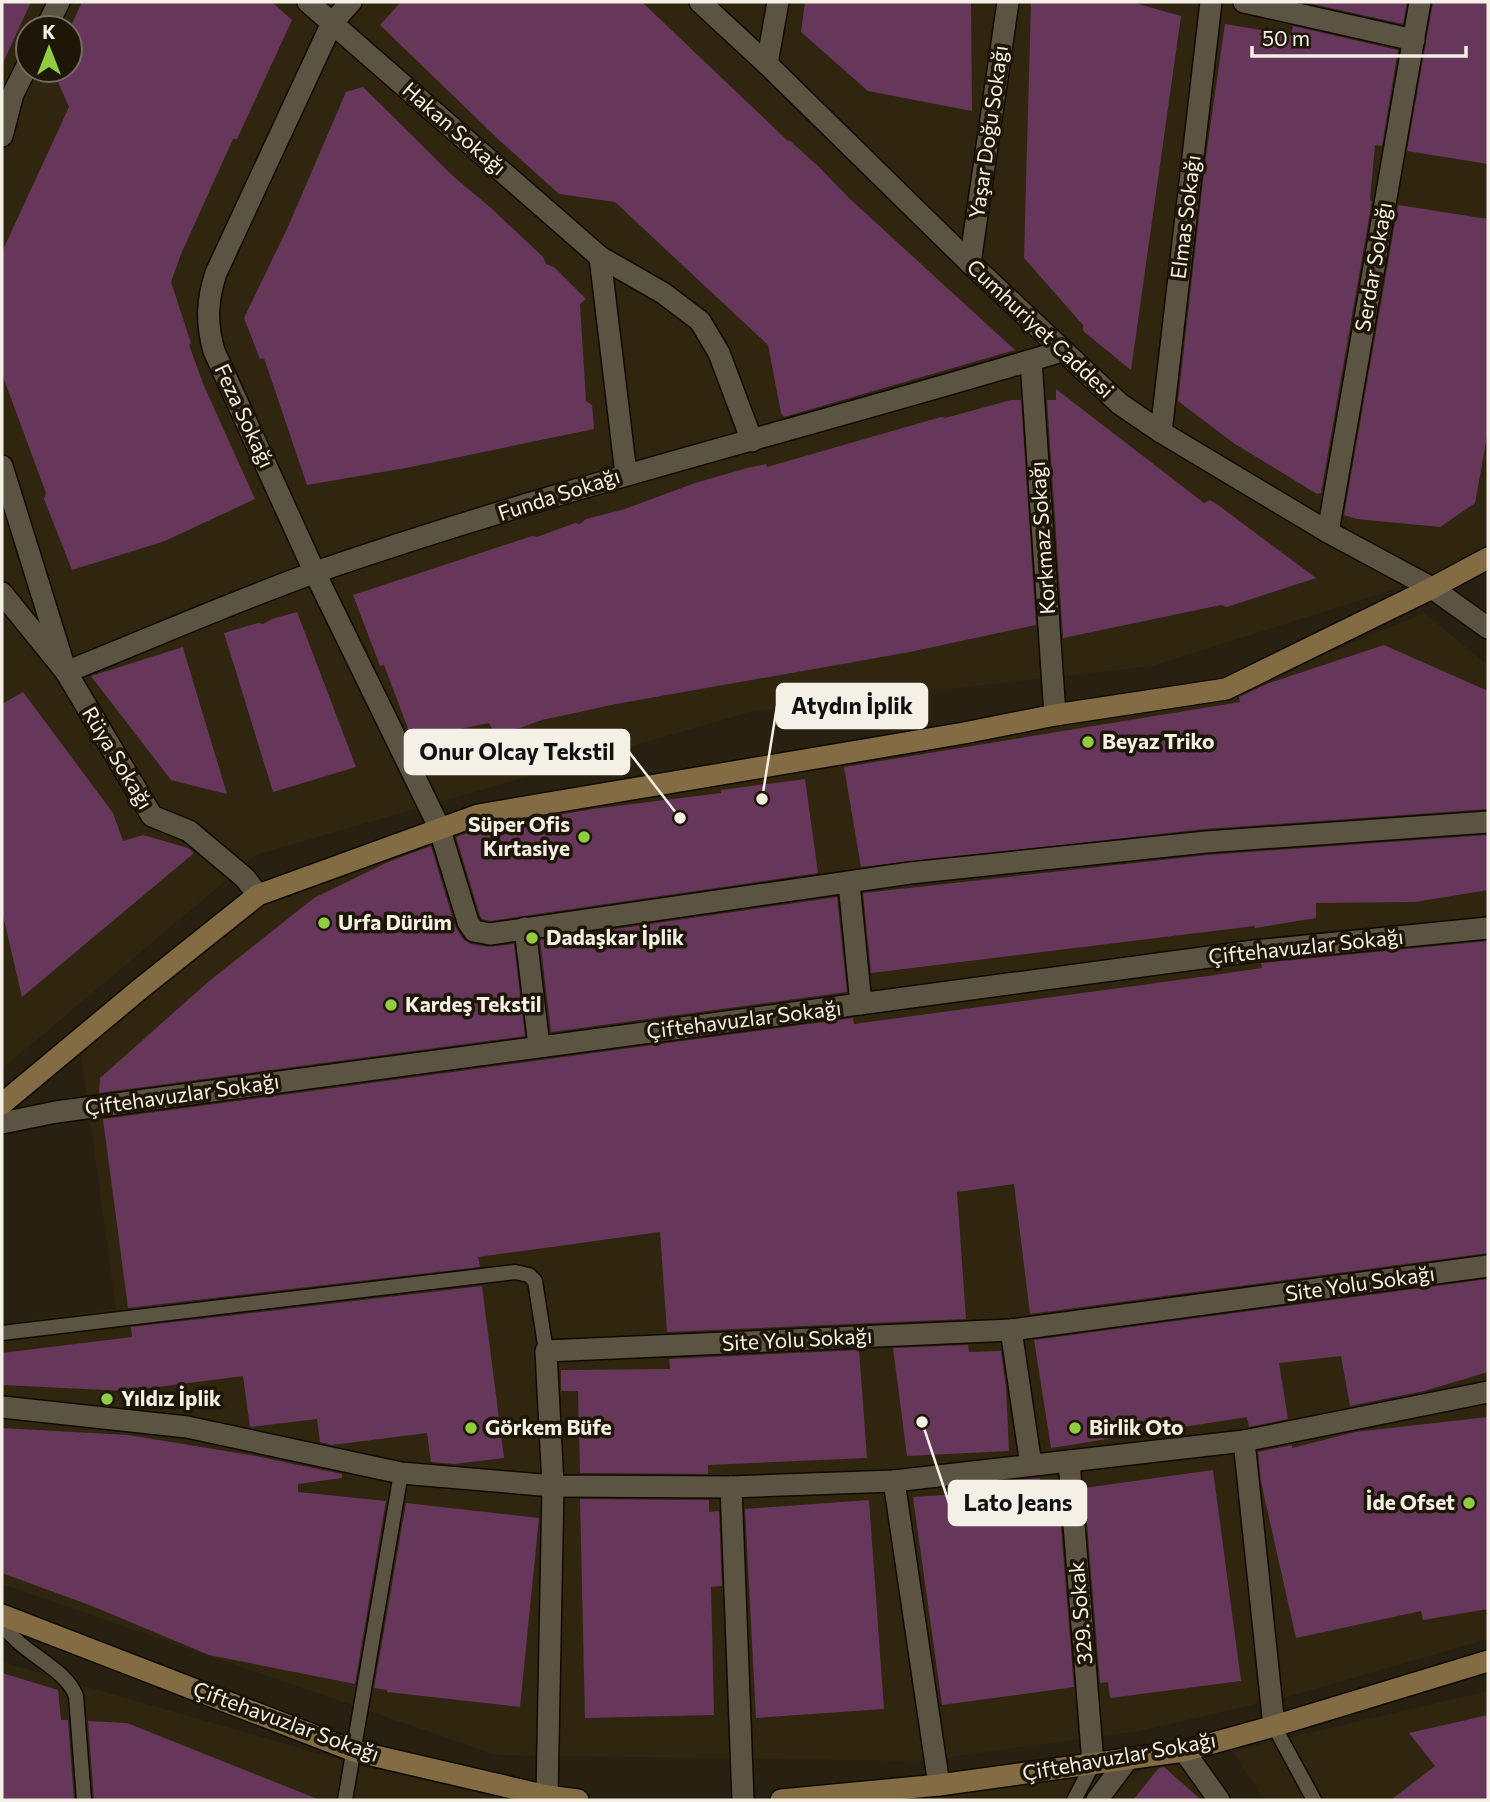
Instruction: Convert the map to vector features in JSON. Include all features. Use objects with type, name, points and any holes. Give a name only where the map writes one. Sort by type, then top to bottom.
[{"type":"street","name":"Hakan Sokağı","points":[[308,2],[600,257],[663,293],[699,321],[719,353],[752,441]]},
{"type":"street","name":"Feza Sokağı","points":[[351,2],[332,23],[216,273],[209,292],[208,331],[214,351],[315,573],[439,827]]},
{"type":"street","name":"Cumhuriyet Caddesi","points":[[700,2],[1120,404],[1161,432],[1328,532],[1432,588],[1488,628]]},
{"type":"street","points":[[767,64],[778,2]]},
{"type":"street","name":"Yaşar Doğu Sokağı","points":[[970,263],[1008,2]]},
{"type":"street","name":"Elmas Sokağı","points":[[1161,432],[1211,2]]},
{"type":"street","points":[[1244,2],[1414,40]]},
{"type":"street","name":"Serdar Sokağı","points":[[1328,532],[1420,2]]},
{"type":"street","points":[[2,136],[18,84]]},
{"type":"street","points":[[600,257],[626,474]]},
{"type":"street","name":"Funda Sokağı","points":[[66,672],[315,573],[626,474],[752,441],[1062,351]]},
{"type":"street","name":"Korkmaz Sokağı","points":[[1031,360],[1055,715]]},
{"type":"street","points":[[2,466],[66,672]]},
{"type":"street","points":[[2,1104],[258,895],[439,827],[478,815],[1055,715],[1226,689],[1488,558]]},
{"type":"street","name":"Rüya Sokağı","points":[[2,593],[66,672],[152,816],[189,831],[245,878],[258,895]]},
{"type":"street","points":[[439,827],[471,929],[480,934],[490,934],[910,873],[1206,842],[1488,822]]},
{"type":"street","points":[[849,883],[861,1004]]},
{"type":"street","points":[[525,928],[539,1046]]},
{"type":"street","name":"Çiftehavuzlar Sokağı","points":[[2,1123],[56,1112],[1254,951],[1488,928]]},
{"type":"street","name":"Site Yolu Sokağı","points":[[546,1351],[1011,1330],[1488,1266]]},
{"type":"street","points":[[1011,1330],[1031,1465]]},
{"type":"street","points":[[546,1351],[553,1486],[547,1796]]},
{"type":"street","points":[[2,1407],[187,1427],[401,1473],[553,1486],[731,1487],[894,1481],[1244,1441],[1488,1392]]},
{"type":"street","points":[[1244,1441],[1274,1726]]},
{"type":"street","name":"329. Sokak","points":[[1069,1461],[1093,1764]]},
{"type":"street","points":[[894,1481],[939,1786]]},
{"type":"street","points":[[731,1487],[743,1800]]},
{"type":"street","name":"Çiftehavuzlar Sokağı","points":[[2,1615],[354,1751],[547,1796],[578,1800]]},
{"type":"street","name":"Çiftehavuzlar Sokağı","points":[[781,1800],[840,1798],[939,1786],[1184,1751],[1488,1661]]},
{"type":"street","points":[[1184,1751],[1219,1800]]},
{"type":"street","points":[[1097,1800],[1127,1760]]},
{"type":"lane","points":[[2,1333],[515,1272],[529,1275],[535,1281],[546,1351]]},
{"type":"lane","points":[[345,1800],[401,1473]]},
{"type":"lane","points":[[2,1624],[8,1634],[27,1651],[64,1676],[71,1684],[76,1696],[84,1800]]},
{"type":"lane","points":[[1274,1726],[1314,1800]]},
{"type":"lane","points":[[1074,1800],[1093,1764]]},
{"type":"shaded area","points":[[2,2],[1488,2],[1488,547],[1437,576],[1152,666],[753,711],[256,855],[2,1069]]},
{"type":"shaded area","points":[[1424,613],[1488,665],[1488,1639],[1283,1698],[1139,1731],[920,1761],[496,1755],[2,1584],[2,1324],[116,1309],[80,1048],[148,997],[262,898],[476,821],[1227,695]]},
{"type":"shaded area","points":[[2,1662],[362,1766],[510,1800],[2,1800]]},
{"type":"shaded area","points":[[1488,1691],[1488,1800],[1265,1800],[1232,1751]]},
{"type":"shaded area","points":[[1162,1762],[1177,1764],[1188,1772],[1208,1800],[1112,1800],[1129,1777]]},
{"type":"shaded area","points":[[1109,1771],[1088,1800],[837,1800]]},
{"type":"building","points":[[2,2],[31,2],[25,14],[14,14],[14,39],[2,65]]},
{"type":"building","points":[[82,2],[272,2],[292,20],[237,139],[233,139],[171,282],[204,386],[255,499],[165,541],[72,570],[44,499],[46,493],[2,374],[2,252],[69,107],[59,84],[84,84],[84,14],[76,14]]},
{"type":"building","points":[[401,2],[642,2],[850,199],[1015,350],[784,417],[768,345],[615,202],[559,194],[498,139],[380,25]]},
{"type":"building","points":[[805,2],[971,2],[972,111],[868,91],[801,32]]},
{"type":"building","points":[[1031,2],[1131,2],[1181,16],[1131,370],[1083,331],[1083,325],[1024,258]]},
{"type":"building","points":[[1303,2],[1407,2],[1403,24]]},
{"type":"building","points":[[1433,2],[1488,2],[1488,164],[1407,151]]},
{"type":"building","points":[[1225,24],[1291,35],[1293,26],[1398,50],[1382,146],[1375,145],[1372,201],[1321,493],[1317,494],[1235,444],[1178,401],[1205,163]]},
{"type":"building","points":[[363,87],[454,177],[491,208],[543,257],[546,264],[554,267],[586,299],[580,304],[586,401],[592,405],[594,429],[411,467],[307,485],[264,358],[260,359],[244,318],[287,229],[346,92]]},
{"type":"building","points":[[1398,205],[1488,219],[1488,431],[1475,503],[1440,527],[1357,519],[1344,515]]},
{"type":"building","points":[[1056,389],[1204,503],[1210,500],[1218,505],[1316,578],[1227,607],[1221,605],[1063,638],[1047,400],[1056,400]]},
{"type":"building","points":[[1021,400],[1036,625],[910,652],[616,704],[542,720],[520,728],[494,732],[489,723],[412,739],[384,665],[380,666],[353,595],[532,536],[537,537],[575,523],[580,524],[586,519],[625,509],[695,483],[747,468],[766,464],[767,467],[941,417]]},
{"type":"building","points":[[297,612],[356,767],[273,792],[224,633],[263,624]]},
{"type":"building","points":[[1384,645],[1488,691],[1488,809],[1205,829],[861,867],[844,767],[1240,702],[1239,697],[1269,683]]},
{"type":"building","points":[[183,647],[227,794],[171,780],[91,676]]},
{"type":"building","points":[[23,692],[113,813],[123,841],[143,835],[188,848],[194,853],[22,997],[2,911],[2,704]]},
{"type":"building","points":[[805,779],[818,873],[490,921],[480,916],[456,837],[481,828],[593,809]]},
{"type":"building","points":[[1488,835],[1488,890],[1415,902],[1316,903],[1316,918],[1255,928],[1254,926],[871,973],[863,893],[1207,855]]},
{"type":"building","points":[[431,846],[455,926],[463,939],[471,944],[488,947],[514,944],[525,1036],[99,1093],[100,1078],[208,982],[314,898],[388,862]]},
{"type":"building","points":[[837,897],[847,992],[551,1032],[540,940]]},
{"type":"building","points":[[1488,941],[1488,1253],[1030,1314],[1014,1184],[957,1192],[966,1319],[667,1332],[660,1232],[478,1257],[480,1267],[128,1308],[103,1119],[853,1018],[854,1024],[1262,968],[1261,963]]},
{"type":"building","points":[[1488,1279],[1488,1372],[1424,1391],[1350,1406],[1341,1356],[1279,1363],[1288,1419],[1249,1427],[1247,1417],[1051,1448],[1034,1340]]},
{"type":"building","points":[[482,1286],[504,1458],[454,1464],[431,1462],[427,1433],[332,1445],[320,1442],[317,1419],[250,1427],[243,1376],[127,1391],[2,1385],[2,1353],[132,1337],[131,1327]]},
{"type":"building","points":[[968,1345],[969,1352],[1001,1351],[1009,1451],[907,1456],[893,1348]]},
{"type":"building","points":[[859,1350],[867,1458],[708,1465],[708,1474],[580,1473],[578,1391],[561,1391],[561,1370],[670,1369],[669,1359]]},
{"type":"building","points":[[1488,1417],[1488,1609],[1423,1620],[1421,1611],[1296,1638],[1261,1482],[1258,1452],[1292,1445],[1292,1448],[1355,1432]]},
{"type":"building","points":[[2,1428],[128,1435],[250,1455],[342,1474],[342,1478],[298,1484],[298,1492],[386,1501],[355,1684],[209,1655],[92,1606],[2,1573]]},
{"type":"building","points":[[1213,1470],[1241,1681],[1110,1698],[1108,1682],[1100,1683],[1084,1488]]},
{"type":"building","points":[[1040,1478],[1042,1493],[1058,1491],[1074,1687],[942,1705],[913,1497],[1016,1490],[1016,1480]]},
{"type":"building","points":[[580,1499],[709,1500],[709,1512],[719,1511],[722,1586],[711,1587],[714,1715],[585,1718]]},
{"type":"building","points":[[869,1500],[884,1709],[756,1718],[745,1509]]},
{"type":"building","points":[[406,1503],[539,1518],[520,1707],[387,1692],[374,1688]]},
{"type":"building","points":[[2,1673],[58,1690],[61,1720],[68,1720],[74,1800],[2,1800]]},
{"type":"building","points":[[1488,1715],[1488,1800],[1391,1800],[1435,1766],[1409,1733]]},
{"type":"building","points":[[88,1721],[127,1723],[320,1800],[94,1800]]},
{"type":"building","points":[[1164,1767],[1201,1800],[1133,1800],[1159,1768]]},
{"type":"place","name":"Beyaz Triko","points":[[1088,742]]},
{"type":"place","name":"Atydın İplik","points":[[762,799]]},
{"type":"place","name":"Onur Olcay Tekstil","points":[[680,818]]},
{"type":"place","name":"Süper Ofis Kırtasiye","points":[[584,837]]},
{"type":"place","name":"Urfa Dürüm","points":[[324,923]]},
{"type":"place","name":"Dadaşkar İplik","points":[[532,938]]},
{"type":"place","name":"Kardeş Tekstil","points":[[391,1005]]},
{"type":"place","name":"Yıldız İplik","points":[[107,1399]]},
{"type":"place","name":"Lato Jeans","points":[[922,1422]]},
{"type":"place","name":"Görkem Büfe","points":[[471,1428]]},
{"type":"place","name":"Birlik Oto","points":[[1075,1428]]},
{"type":"place","name":"İde Ofset","points":[[1469,1503]]}]
